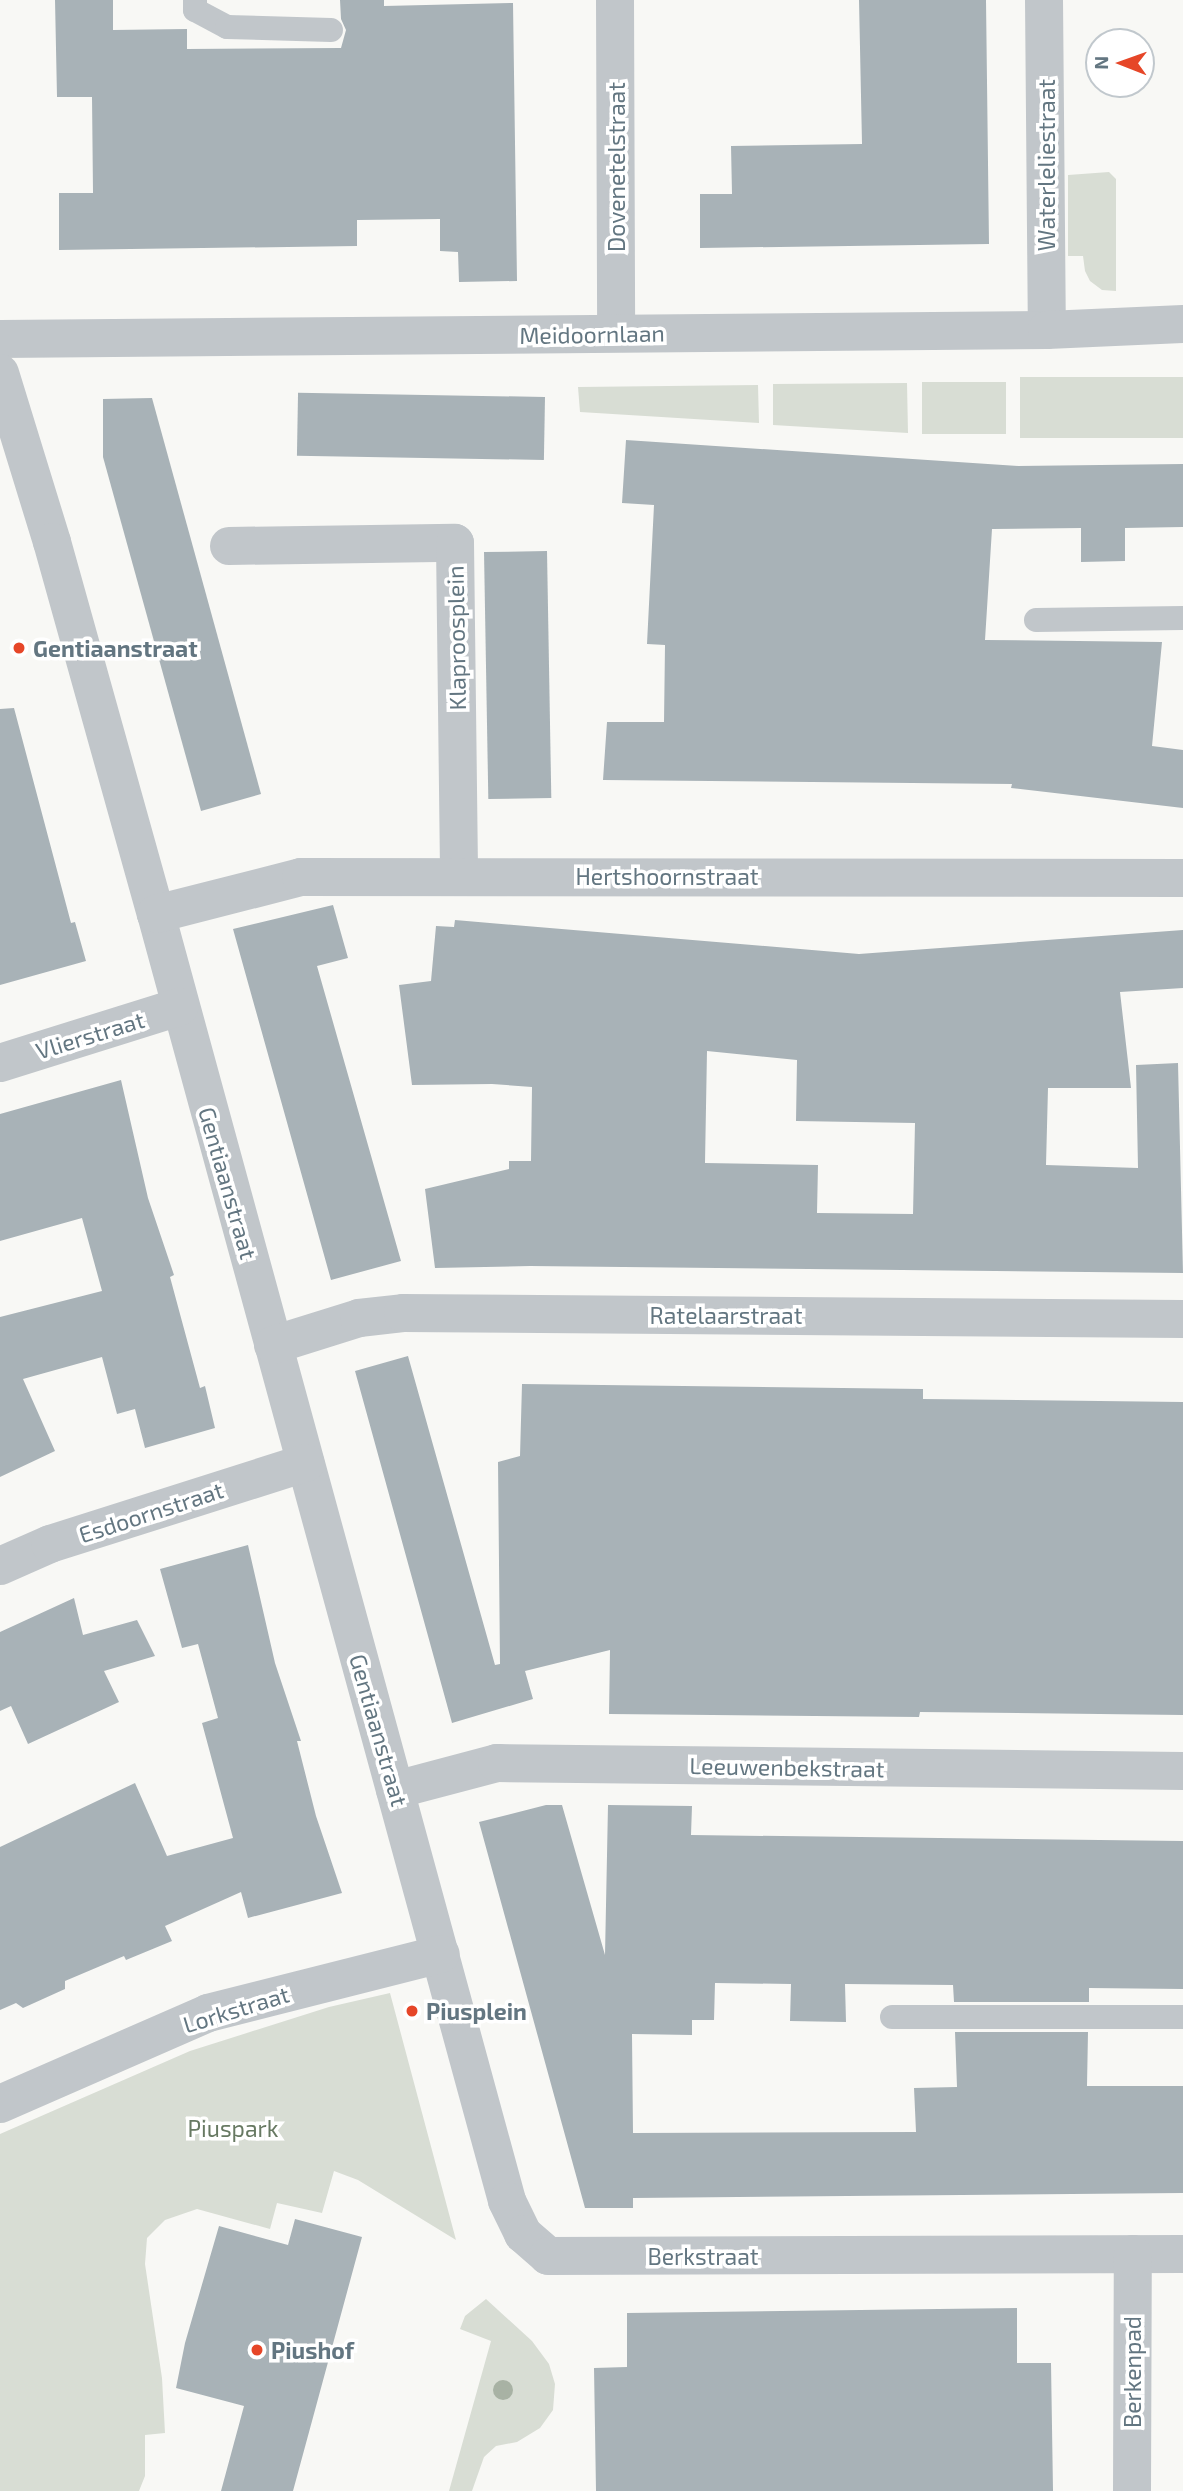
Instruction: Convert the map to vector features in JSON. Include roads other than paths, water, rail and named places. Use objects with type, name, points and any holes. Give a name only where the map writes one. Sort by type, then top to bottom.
[{"type":"street","name":"Dovenetelstraat","points":[[615,0],[616,333]]},
{"type":"street","name":"Waterleliestraat","points":[[1044,0],[1047,330]]},
{"type":"street","name":"Meidoornlaan","points":[[0,340],[1047,330],[1183,324]]},
{"type":"street","name":"Gentiaanstraat","points":[[0,373],[52,542],[156,914],[304,1463],[442,1954]]},
{"type":"street","name":"Klaproosplein","points":[[229,546],[455,542],[459,875]]},
{"type":"street","name":"Hertshoornstraat","points":[[156,914],[301,877],[459,875],[1183,878]]},
{"type":"street","name":"Vlierstraat","points":[[0,1063],[179,1007]]},
{"type":"street","name":"Ratelaarstraat","points":[[273,1345],[359,1318],[403,1313],[1183,1319]]},
{"type":"street","name":"Esdoornstraat","points":[[0,1566],[50,1544],[304,1463]]},
{"type":"street","name":"Leeuwenbekstraat","points":[[395,1790],[497,1763],[1183,1771]]},
{"type":"street","name":"Lorkstraat","points":[[0,2104],[208,2013],[442,1954]]},
{"type":"street","name":"Berkstraat","points":[[442,1954],[508,2200],[523,2234],[548,2256],[1183,2254]]},
{"type":"street","name":"Berkenpad","points":[[1132,2491],[1133,2254]]},
{"type":"lane","points":[[195,0],[195,10],[227,27],[331,30]]},
{"type":"lane","points":[[1036,620],[1183,618]]},
{"type":"lane","points":[[892,2017],[1183,2017]]},
{"type":"place","name":"Gentiaanstraat","points":[[19,648]]},
{"type":"place","name":"Piusplein","points":[[412,2011]]},
{"type":"place","name":"Piushof","points":[[257,2350]]},
{"type":"park label","name":"Piuspark","points":[[233,2128]]}]
